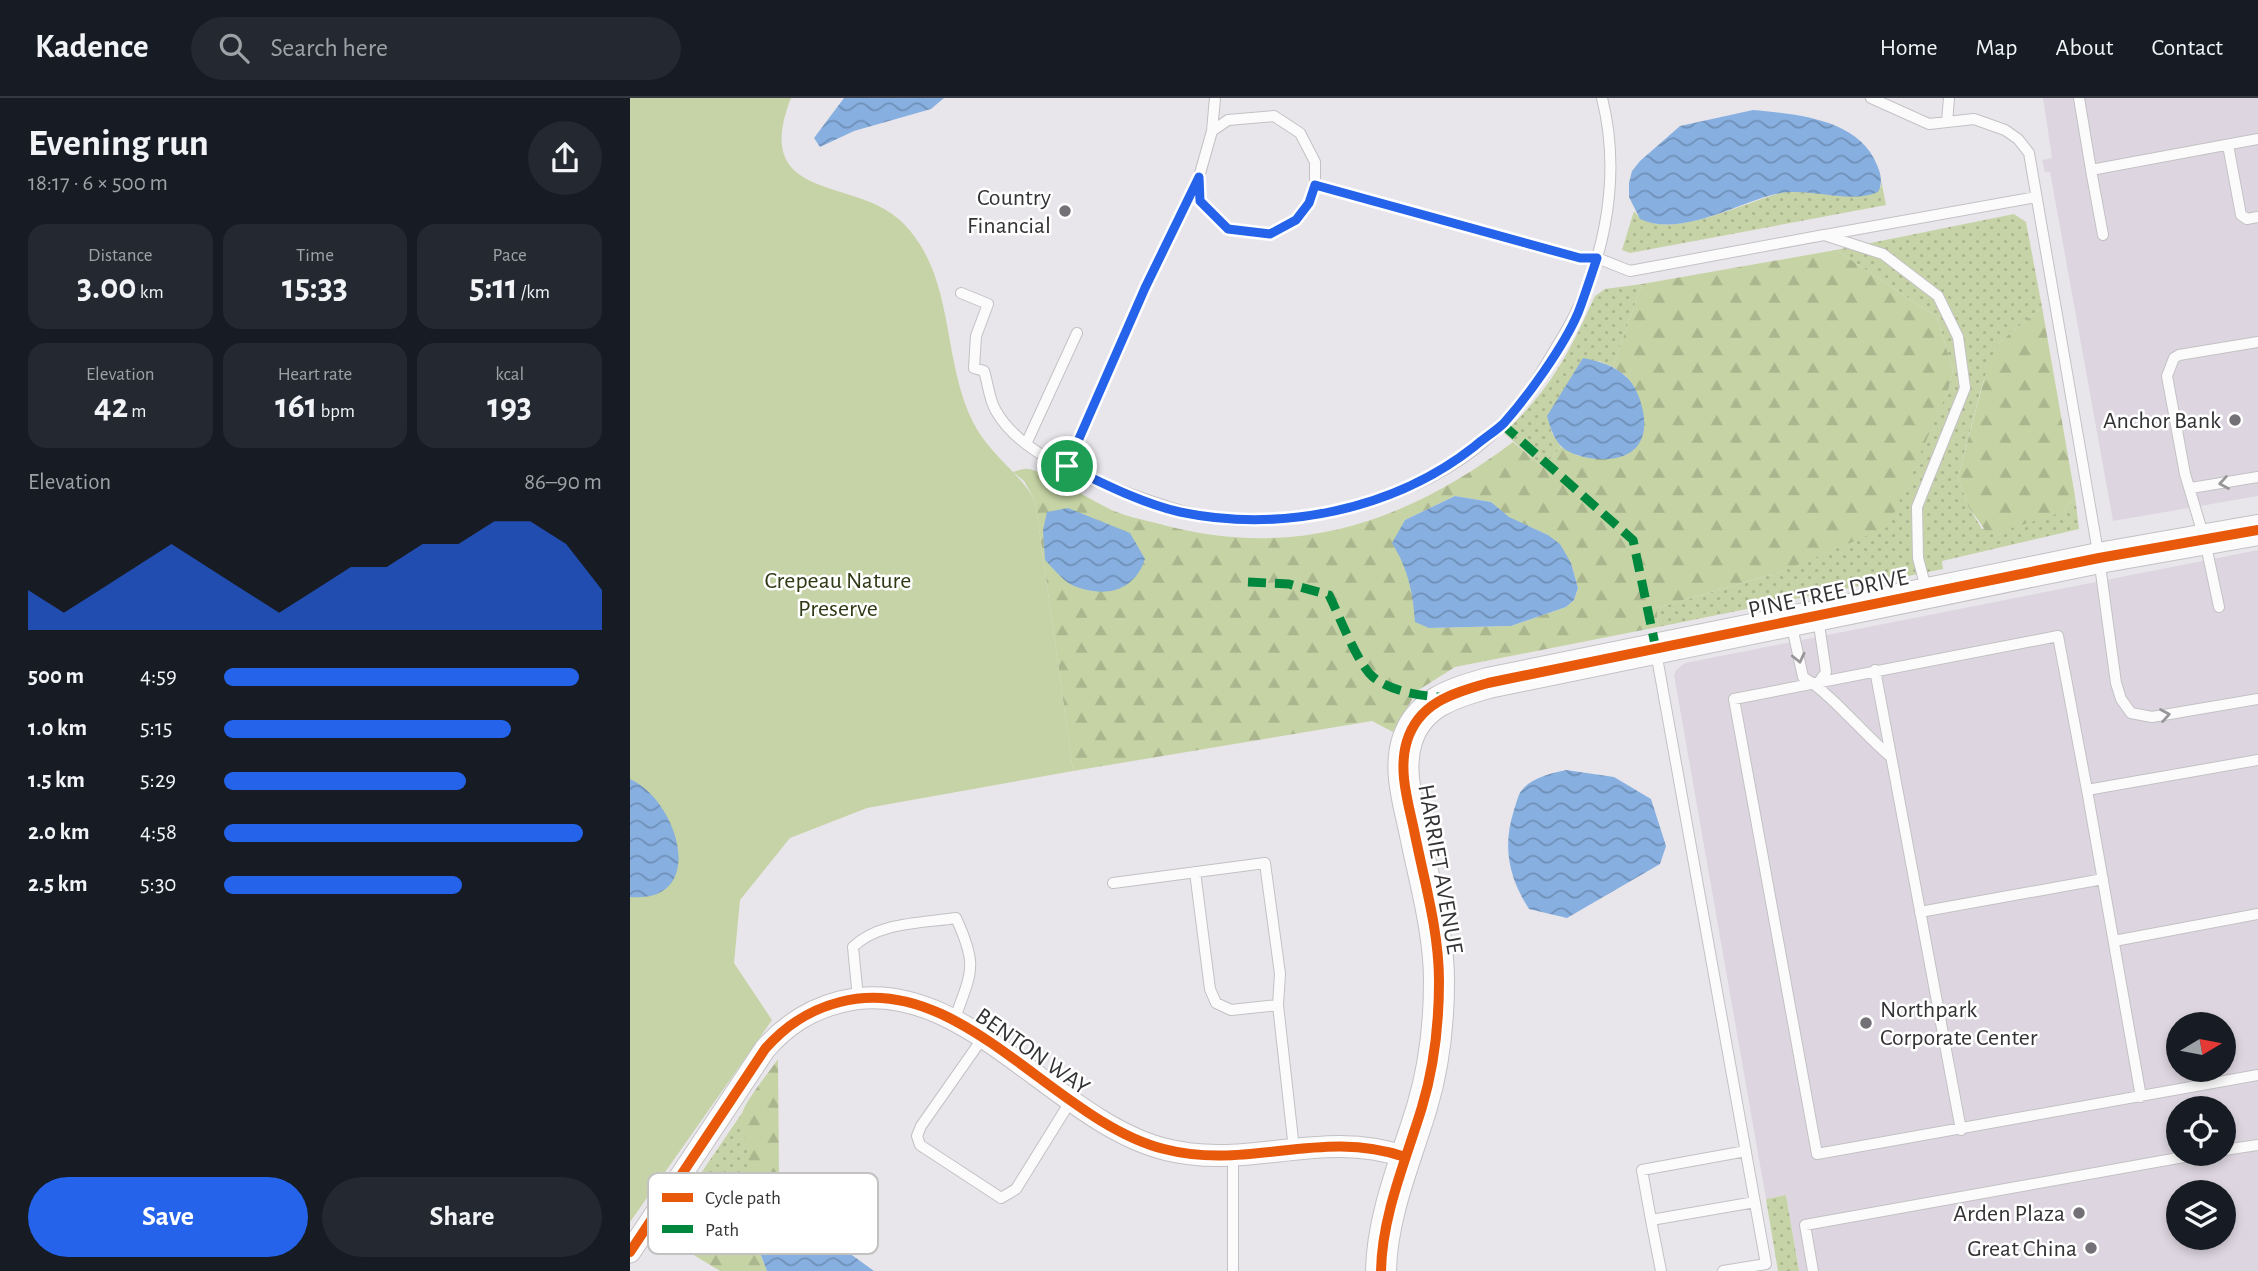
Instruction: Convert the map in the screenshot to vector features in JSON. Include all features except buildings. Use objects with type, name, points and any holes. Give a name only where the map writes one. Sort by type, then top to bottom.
[{"type":"street","name":"PINE TREE DRIVE","points":[[1417,722],[1441,697],[1488,682],[2099,558],[2258,530]]},
{"type":"street","name":"HARRIET AVENUE","points":[[1381,1271],[1387,1228],[1405,1157],[1422,1105],[1438,1023],[1439,978],[1434,931],[1402,769],[1407,741],[1417,722]]},
{"type":"street","name":"BENTON WAY","points":[[683,1173],[773,1040],[802,1017],[823,1006],[858,998],[897,998],[920,1004],[954,1021],[1070,1102],[1112,1127],[1154,1146],[1197,1155],[1233,1157],[1336,1144],[1364,1147],[1405,1157]]},
{"type":"street","name":"BENTON WAY","points":[[630,1252],[648,1225]]},
{"type":"lane","points":[[1067,466],[1145,288],[1199,177],[1212,131],[1215,98]]},
{"type":"lane","points":[[961,293],[988,304],[976,336],[974,368],[984,371],[995,411],[1018,440],[1100,483],[1177,511],[1235,520],[1308,517],[1388,496],[1448,467],[1502,424],[1545,370],[1577,315],[1607,221],[1611,132],[1602,98]]},
{"type":"lane","points":[[1871,98],[1929,124],[1973,119],[2005,130],[2018,139],[2029,153],[2099,558],[2116,684],[2126,708],[2143,717],[2258,699]]},
{"type":"lane","points":[[1947,122],[1949,98]]},
{"type":"lane","points":[[2079,98],[2103,235]]},
{"type":"lane","points":[[1199,177],[1200,201],[1228,229],[1270,234],[1296,220],[1309,203],[1315,185],[1315,162],[1300,133],[1274,116],[1228,120],[1212,131]]},
{"type":"lane","points":[[2091,170],[2258,139]]},
{"type":"lane","points":[[2228,145],[2241,215],[2247,219],[2258,217]]},
{"type":"lane","points":[[1315,185],[1580,258],[1597,258],[1630,271],[2036,197]]},
{"type":"lane","points":[[1824,235],[1883,254],[1938,296],[1958,337],[1965,388],[1917,507],[1918,558],[1927,594]]},
{"type":"lane","points":[[1027,444],[1077,333]]},
{"type":"lane","points":[[2218,607],[2205,541],[2185,474],[2167,376],[2171,363],[2179,355],[2258,342]]},
{"type":"lane","points":[[2191,488],[2258,477]]},
{"type":"lane","points":[[1804,620],[1826,672],[1817,685]]},
{"type":"lane","points":[[1804,620],[1803,677],[1817,685],[1862,732],[1891,757]]},
{"type":"lane","points":[[2141,1097],[2058,636],[1734,699],[1817,1154],[1961,1130],[2141,1097],[2258,1075]]},
{"type":"lane","points":[[1656,649],[1766,1264],[1723,1271]]},
{"type":"lane","points":[[1875,670],[1961,1130]]},
{"type":"lane","points":[[2087,790],[2258,760]]},
{"type":"lane","points":[[1113,883],[1265,863],[1280,974],[1278,1005],[1294,1149]]},
{"type":"lane","points":[[1195,872],[1210,989],[1216,1003],[1231,1010],[1278,1005]]},
{"type":"lane","points":[[1920,912],[2103,879]]},
{"type":"lane","points":[[2114,941],[2258,914]]},
{"type":"lane","points":[[858,998],[853,947],[864,936],[890,928],[956,918],[968,944],[972,968],[954,1021]]},
{"type":"lane","points":[[982,1039],[921,1126],[917,1136],[920,1145],[1001,1198],[1016,1189],[1070,1102]]},
{"type":"lane","points":[[2236,1148],[2256,1145]]},
{"type":"lane","points":[[1661,1271],[1642,1170],[1746,1151]]},
{"type":"lane","points":[[1223,1271],[1232,1265],[1233,1157]]},
{"type":"lane","points":[[1813,1271],[1805,1225],[2166,1160]]},
{"type":"lane","points":[[1651,1220],[1755,1202]]},
{"type":"shaded area","points":[[2043,98],[2258,98],[2258,496],[2113,521],[2050,172],[2045,172],[2042,160],[2052,158]]},
{"type":"shaded area","name":"Northpark Corporate Center","points":[[2258,550],[2258,1271],[1799,1271],[1786,1195],[1766,1199],[1674,675],[1685,663]]},
{"type":"green space","name":"Crepeau Nature Preserve","points":[[630,98],[791,98],[782,132],[784,156],[796,172],[814,183],[884,209],[904,224],[921,245],[940,294],[956,372],[973,422],[979,433],[1035,500],[1073,771],[867,808],[790,838],[740,900],[734,963],[772,1020],[664,1173],[648,1173],[648,1196],[630,1222]]},
{"type":"green space","points":[[1881,180],[1886,205],[1630,253],[1622,250],[1634,211],[1647,221],[1665,224],[1686,222],[1791,191],[1840,196],[1859,195],[1881,187]]},
{"type":"green space","points":[[2014,214],[2026,222],[2042,307],[2000,342],[1983,382],[1958,477],[1969,508],[1982,529],[2063,512],[2075,496],[2079,529],[1942,561],[1943,569],[1658,627],[1657,608],[1783,571],[1932,423],[1948,391],[1953,370],[1937,317],[1836,250]]},
{"type":"green space","points":[[1836,250],[1937,317],[1953,370],[1948,391],[1888,527],[1783,571],[1657,608],[1658,627],[1455,667],[1417,691],[1393,732],[1372,721],[1073,771],[1035,500],[1024,481],[1013,472],[1026,469],[1036,471],[1119,513],[1209,534],[1256,538],[1302,536],[1346,527],[1389,513],[1431,494],[1513,442],[1543,467],[1561,447],[1579,456],[1627,377],[1613,367],[1642,284]],"holes":[[[1455,496],[1491,502],[1508,517],[1548,535],[1571,563],[1578,588],[1574,600],[1566,607],[1511,626],[1429,628],[1409,576],[1405,520]]]},
{"type":"green space","points":[[1642,284],[1613,367],[1598,361],[1551,431],[1561,447],[1543,467],[1504,433],[1547,385],[1576,336],[1595,296],[1605,289]]},
{"type":"green space","points":[[2042,307],[2075,496],[2063,512],[1989,535],[1969,508],[1958,477],[1989,361],[2000,342]]},
{"type":"green space","points":[[778,1059],[779,1173],[749,1173],[742,1114]]},
{"type":"green space","points":[[742,1113],[749,1173],[701,1173]]},
{"type":"green space","points":[[1786,1195],[1799,1271],[1778,1271],[1766,1199]]},
{"type":"green space","points":[[692,1254],[761,1254],[767,1271],[720,1271]]},
{"type":"water","points":[[844,98],[944,98],[931,109],[854,131],[820,147],[814,138]]},
{"type":"water","points":[[1753,110],[1807,117],[1841,128],[1868,150],[1878,168],[1880,189],[1878,192],[1854,197],[1802,192],[1776,194],[1690,222],[1656,224],[1640,219],[1629,197],[1629,183],[1632,171],[1640,161],[1680,126]]},
{"type":"water","points":[[1583,358],[1611,366],[1626,376],[1636,391],[1644,415],[1644,428],[1642,439],[1628,454],[1604,459],[1581,456],[1563,448],[1554,435],[1547,416]]},
{"type":"water","points":[[1455,496],[1491,502],[1509,517],[1548,535],[1560,544],[1571,563],[1578,588],[1574,600],[1566,607],[1511,626],[1429,628],[1415,622],[1409,581],[1392,543],[1405,520]]},
{"type":"water","points":[[1068,508],[1130,533],[1145,559],[1134,579],[1117,589],[1086,590],[1066,581],[1045,560],[1043,530],[1047,512]]},
{"type":"water","points":[[1566,770],[1614,777],[1651,799],[1666,846],[1660,864],[1567,918],[1529,909],[1512,874],[1508,849],[1510,824],[1521,792],[1536,779]]},
{"type":"water","points":[[630,779],[648,791],[662,808],[673,828],[678,849],[677,869],[670,885],[654,895],[630,897]]},
{"type":"water","points":[[761,1254],[851,1254],[874,1271],[767,1271]]},
{"type":"marked path","points":[[1502,424],[1633,540],[1656,649]]},
{"type":"marked path","points":[[1248,582],[1289,584],[1329,595],[1355,650],[1373,677],[1396,689],[1441,697]]},
{"type":"cycle path","points":[[1381,1271],[1390,1208],[1426,1092],[1437,1029],[1439,981],[1436,943],[1407,797],[1403,763],[1407,741],[1413,728],[1429,708],[1451,695],[1488,683],[2099,558],[2258,530]]},
{"type":"cycle path","points":[[683,1173],[765,1049],[781,1033],[818,1009],[840,1002],[884,998],[926,1008],[966,1027],[1084,1110],[1123,1133],[1164,1149],[1225,1155],[1344,1147],[1374,1149],[1405,1157]]},
{"type":"cycle path","points":[[630,1252],[648,1225]]},
{"type":"place","name":"Country Financial","points":[[1065,211]]},
{"type":"place","name":"Anchor Bank","points":[[2235,420]]},
{"type":"place","name":"Northpark Corporate Center","points":[[1866,1023]]},
{"type":"place","name":"Arden Plaza","points":[[2079,1213]]},
{"type":"place","name":"Great China","points":[[2091,1248]]},
{"type":"route","points":[[1199,177],[1200,201],[1228,229],[1270,234],[1296,220],[1309,203],[1315,185],[1580,258],[1597,258],[1577,315],[1545,370],[1502,424],[1448,467],[1388,496],[1308,517],[1235,520],[1177,511],[1100,483],[1067,466],[1145,288],[1199,177]]}]
